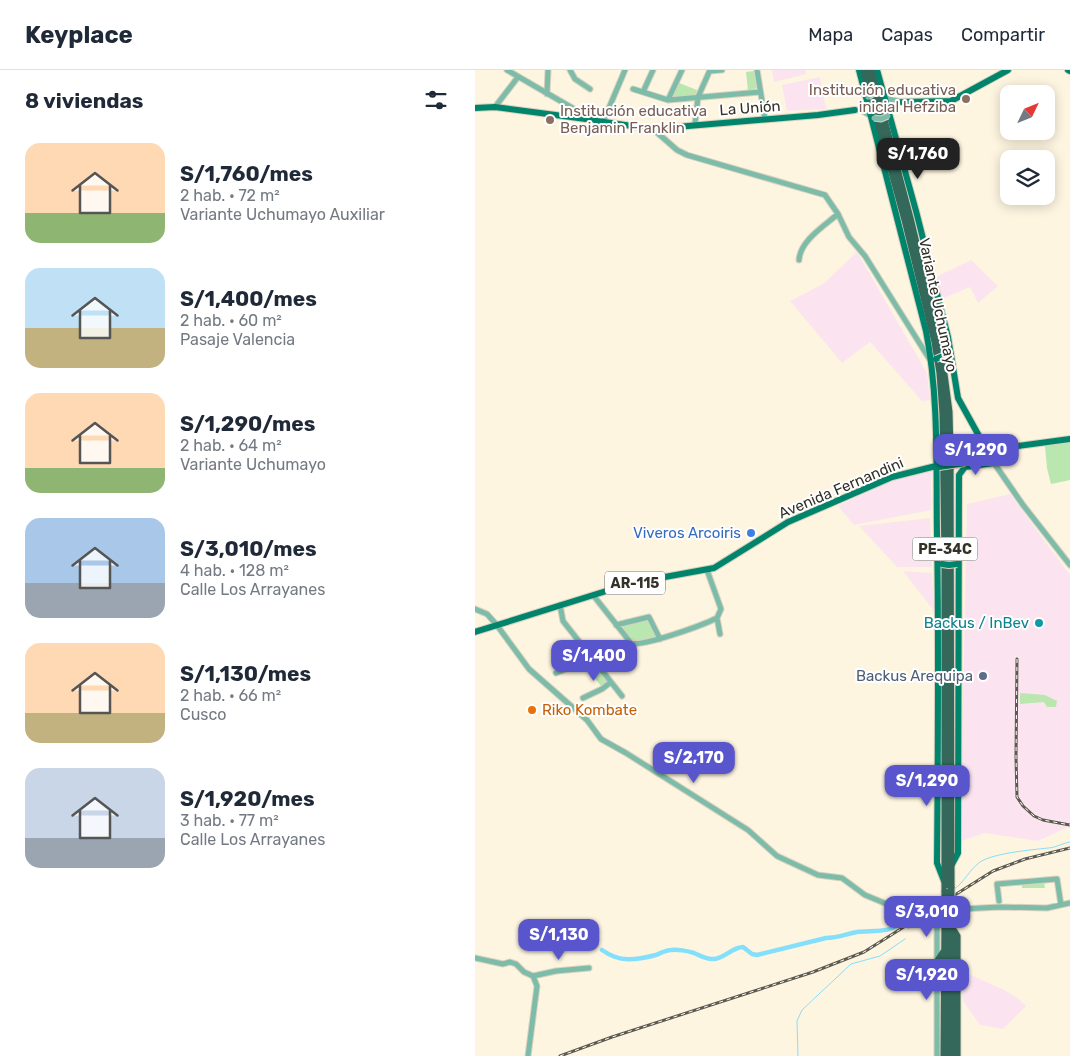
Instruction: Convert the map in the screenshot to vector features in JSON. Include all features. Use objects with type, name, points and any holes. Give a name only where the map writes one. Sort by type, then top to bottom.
[{"type":"highway","name":"Variante Uchumayo","points":[[864,70],[905,220],[935,342],[940,373],[943,414],[945,540],[945,882],[948,890]]},
{"type":"highway","name":"Variante Uchumayo","points":[[871,70],[937,328],[946,381],[950,453],[951,866],[945,950],[944,1056]]},
{"type":"highway","name":"Variante Uchumayo","points":[[948,919],[951,927],[951,1056]]},
{"type":"highway","points":[[951,927],[957,936],[957,1056]]},
{"type":"highway","points":[[945,950],[937,962],[945,972]]},
{"type":"main road","name":"Variante Uchumayo","points":[[859,70],[934,360],[940,562],[937,863],[945,882]]},
{"type":"main road","name":"Variante Uchumayo","points":[[877,70],[948,337],[958,398],[991,457],[960,472],[958,562],[958,853],[951,866]]},
{"type":"main road","points":[[903,102],[951,101],[1009,70]]},
{"type":"main road","name":"La Unión","points":[[475,108],[495,107],[586,119],[588,117],[603,122],[653,129],[855,110]]},
{"type":"main road","points":[[934,360],[943,356],[951,359]]},
{"type":"main road","points":[[991,457],[999,450],[1070,439]]},
{"type":"main road","name":"Avenida Fernandini","points":[[475,632],[632,583],[707,570],[720,565],[788,522],[892,477],[938,465],[991,457]]},
{"type":"main road","points":[[940,562],[949,565],[958,562]]},
{"type":"street","points":[[507,70],[588,117]]},
{"type":"street","points":[[547,70],[547,94]]},
{"type":"street","points":[[569,70],[575,79],[590,89]]},
{"type":"street","points":[[619,70],[621,80]]},
{"type":"street","points":[[603,122],[625,70]]},
{"type":"street","points":[[643,92],[653,70]]},
{"type":"street","points":[[668,100],[682,70]]},
{"type":"street","points":[[695,124],[698,97],[710,70],[722,70]]},
{"type":"street","points":[[757,70],[765,119]]},
{"type":"street","points":[[495,107],[518,76]]},
{"type":"street","points":[[633,89],[668,100],[760,92]]},
{"type":"street","points":[[855,110],[874,93],[883,93],[892,100],[903,102]]},
{"type":"street","points":[[872,117],[881,119],[888,115],[893,106],[903,102]]},
{"type":"street","name":"La Unión","points":[[855,110],[861,110],[872,117]]},
{"type":"street","points":[[653,129],[677,150],[687,155],[827,197],[849,237],[865,256],[934,360]]},
{"type":"street","points":[[799,260],[804,244],[838,214]]},
{"type":"street","points":[[991,457],[1023,505],[1070,566]]},
{"type":"street","points":[[707,570],[721,609],[717,618],[720,634]]},
{"type":"street","points":[[593,595],[633,645],[660,639],[717,618]]},
{"type":"street","points":[[560,605],[563,621],[622,696]]},
{"type":"street","points":[[475,609],[487,614],[529,669],[587,720],[601,739],[748,830],[777,856],[818,875],[842,878],[865,895],[893,908],[905,918],[909,925]]},
{"type":"street","points":[[616,625],[649,616],[660,639]]},
{"type":"street","points":[[556,672],[580,663],[589,655]]},
{"type":"street","points":[[583,698],[611,682]]},
{"type":"street","points":[[999,901],[997,884],[1057,879],[1061,905]]},
{"type":"street","points":[[937,1056],[937,915],[942,908],[951,904],[962,909],[1000,907],[1047,908],[1070,903]]},
{"type":"street","points":[[475,958],[503,964],[510,962],[533,976],[556,971],[589,968]]},
{"type":"street","points":[[528,1056],[537,986],[533,976]]},
{"type":"shaded area","points":[[772,70],[805,70],[806,74],[774,82]]},
{"type":"shaded area","points":[[820,77],[826,109],[787,111],[782,85]]},
{"type":"shaded area","points":[[857,252],[927,373],[930,400],[922,401],[870,342],[842,363],[790,301],[823,284]]},
{"type":"shaded area","points":[[971,260],[998,286],[978,303],[970,287],[942,299],[936,277]]},
{"type":"shaded area","points":[[931,471],[931,510],[854,525],[838,506],[898,477]]},
{"type":"shaded area","points":[[1010,494],[1070,575],[1070,826],[1038,841],[984,833],[962,841],[961,794],[967,504]]},
{"type":"shaded area","points":[[930,518],[932,567],[897,567],[859,526]]},
{"type":"shaded area","points":[[903,571],[932,573],[934,611]]},
{"type":"shaded area","points":[[960,974],[971,975],[1004,990],[1019,999],[1026,1006],[1003,1029],[980,1025],[963,1001]]},
{"type":"green space","points":[[754,71],[757,88],[748,91],[746,72]]},
{"type":"green space","points":[[679,83],[697,90],[695,96],[672,98]]},
{"type":"green space","points":[[1070,441],[1070,480],[1051,484],[1045,446]]},
{"type":"green space","points":[[648,619],[656,637],[634,643],[622,627],[623,625]]},
{"type":"green space","points":[[589,658],[608,681],[601,686],[583,664]]},
{"type":"green space","points":[[1020,693],[1045,695],[1057,701],[1056,707],[1047,707],[1044,702],[1020,704]]},
{"type":"green space","points":[[1044,882],[1045,888],[1022,888],[1022,884]]},
{"type":"waterway","points":[[953,890],[976,865],[986,859],[1013,852],[1051,848],[1070,842]]},
{"type":"waterway","points":[[930,904],[941,897]]},
{"type":"waterway","points":[[906,915],[913,909],[917,899]]},
{"type":"waterway","points":[[602,950],[622,959],[649,957],[667,950],[683,950],[716,959],[743,947],[752,954],[757,955],[857,932],[887,930],[902,921]]},
{"type":"waterway","points":[[798,1056],[797,1021],[802,1010],[851,964],[880,956],[905,939]]},
{"type":"railway","points":[[1017,659],[1017,797],[1023,806],[1034,816],[1043,820],[1070,825]]},
{"type":"railway","points":[[560,1056],[612,1037],[813,972],[864,952],[993,871],[1025,859],[1070,848]]},
{"type":"place","name":"Institución educativa inicial Hefziba","points":[[966,99]]},
{"type":"place","name":"Institución educativa Benjamin Franklin","points":[[550,120]]},
{"type":"place","name":"Viveros Arcoiris","points":[[751,533]]},
{"type":"place","name":"Backus / InBev","points":[[1039,623]]},
{"type":"place","name":"Backus Arequipa","points":[[983,676]]},
{"type":"place","name":"Riko Kombate","points":[[532,710]]}]
